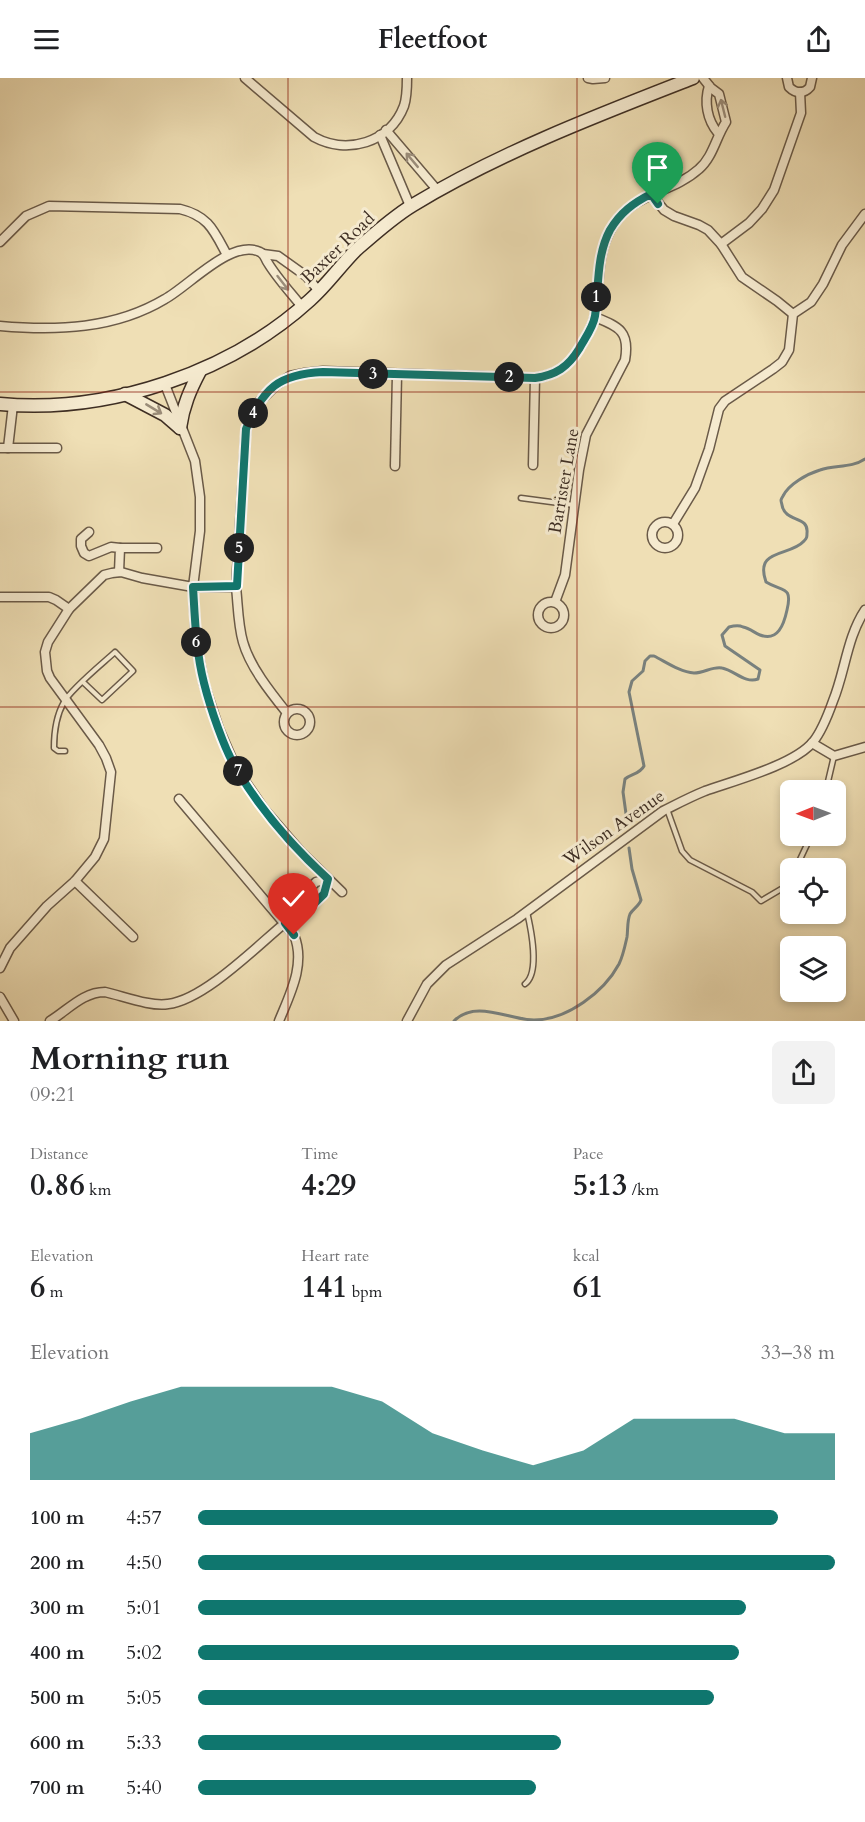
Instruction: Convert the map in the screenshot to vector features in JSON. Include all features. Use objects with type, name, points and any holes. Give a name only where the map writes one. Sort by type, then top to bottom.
[{"type":"main road","name":"Baxter Road","points":[[6,405],[71,404],[125,394],[200,371],[219,362],[289,318],[319,291],[356,251],[410,206],[580,122],[693,78]]},
{"type":"main road","points":[[180,428],[189,392],[200,371]]},
{"type":"main road","points":[[125,394],[165,415],[180,428]]},
{"type":"street","points":[[245,78],[314,137],[338,146],[356,145],[383,133],[397,118],[404,105],[407,91],[406,78]]},
{"type":"street","points":[[588,78],[605,78]]},
{"type":"street","points":[[287,713],[265,686],[243,645],[241,634],[237,586],[246,429],[259,402],[275,386],[290,376],[305,373],[535,378],[549,376],[566,366],[589,334],[595,317],[602,252],[609,231],[621,213],[635,202],[683,181],[700,168],[709,157],[718,133],[726,122],[719,94],[703,78]]},
{"type":"street","points":[[787,78],[789,87],[796,92],[810,87],[812,78]]},
{"type":"street","points":[[709,86],[705,99],[712,126],[718,133]]},
{"type":"street","points":[[721,244],[749,223],[762,209],[774,190],[801,113],[800,92]]},
{"type":"street","points":[[383,133],[438,191]]},
{"type":"street","points":[[383,133],[410,206]]},
{"type":"street","points":[[651,194],[664,210],[708,230],[721,244],[742,277],[793,314]]},
{"type":"street","points":[[0,242],[26,216],[49,207],[180,209],[193,212],[207,221],[227,255]]},
{"type":"street","points":[[793,314],[812,302],[842,245],[865,214]]},
{"type":"street","points":[[0,326],[71,327],[114,320],[165,299],[227,255],[242,250],[278,256],[306,276],[319,291]]},
{"type":"street","points":[[263,254],[302,307]]},
{"type":"street","points":[[673,524],[695,488],[720,409],[725,401],[782,362],[789,350],[793,314]]},
{"type":"street","name":"Barrister Lane","points":[[555,602],[565,575],[586,435],[625,360],[627,350],[627,341],[623,333],[615,326],[595,317]]},
{"type":"street","points":[[395,466],[397,375]]},
{"type":"street","points":[[533,465],[535,378]]},
{"type":"street","points":[[164,382],[180,428],[195,461],[200,497],[200,531],[193,587],[196,641],[204,684],[219,729],[236,768],[264,808],[302,853],[342,892]]},
{"type":"street","points":[[6,405],[4,448],[57,448]]},
{"type":"street","points":[[89,532],[81,539],[84,553],[89,556],[111,547],[157,548]]},
{"type":"street","points":[[119,572],[120,548]]},
{"type":"street","points":[[0,968],[10,948],[47,906],[75,881],[95,857],[104,839],[111,772],[99,745],[50,678],[45,652],[48,642],[69,609],[104,575],[119,572],[193,587],[237,586]]},
{"type":"street","points":[[0,597],[49,597],[69,609]]},
{"type":"street","name":"Wilson Avenue","points":[[407,1021],[428,984],[446,965],[527,912],[667,809],[705,791],[776,765],[802,752],[812,743],[833,701],[850,645],[860,617],[865,610]]},
{"type":"street","points":[[812,743],[834,756],[865,747]]},
{"type":"street","points":[[179,799],[285,923],[297,944],[298,965],[293,986],[279,1021]]},
{"type":"street","points":[[285,923],[289,909],[316,882],[328,879]]},
{"type":"street","points":[[50,1021],[89,994],[98,992],[167,1005],[187,998],[213,983],[285,923],[299,918],[324,894],[328,879]]},
{"type":"street","points":[[75,881],[134,937]]},
{"type":"street","points":[[0,997],[14,1021]]},
{"type":"lane","points":[[521,498],[574,505]]},
{"type":"lane","points":[[65,751],[58,751],[54,748],[54,731],[65,699],[83,682],[115,652],[133,671],[102,700],[83,682]]},
{"type":"lane","points":[[828,780],[834,756]]},
{"type":"lane","points":[[667,809],[682,851],[690,860],[752,892],[761,901],[780,890]]},
{"type":"lane","points":[[525,984],[531,980],[534,970],[531,927],[527,912]]},
{"type":"waterway","points":[[627,821],[623,792],[625,779],[640,771],[644,766],[629,692],[632,681],[643,671],[645,661],[650,656],[654,656],[678,669],[689,672],[698,673],[719,668],[749,680],[758,679],[760,670],[725,646],[722,635],[729,627],[738,626],[766,637],[776,634],[782,626],[788,596],[785,590],[766,582],[765,564],[769,558],[798,546],[806,539],[807,527],[784,511],[781,499],[789,487],[810,474],[826,468],[855,464],[865,459]]},
{"type":"waterway","points":[[454,1021],[462,1015],[482,1011],[525,1019],[547,1019],[571,1010],[604,985],[620,961],[627,937],[629,917],[641,900],[629,848]]},
{"type":"route","points":[[294,935],[285,923],[299,918],[324,894],[328,879],[302,853],[264,808],[236,768],[219,729],[204,684],[196,641],[193,587],[237,586],[246,429],[254,411],[259,402],[275,386],[290,376],[305,373],[535,378],[549,376],[573,359],[589,334],[595,317],[602,252],[609,231],[621,213],[635,202],[651,194],[658,204]]}]
